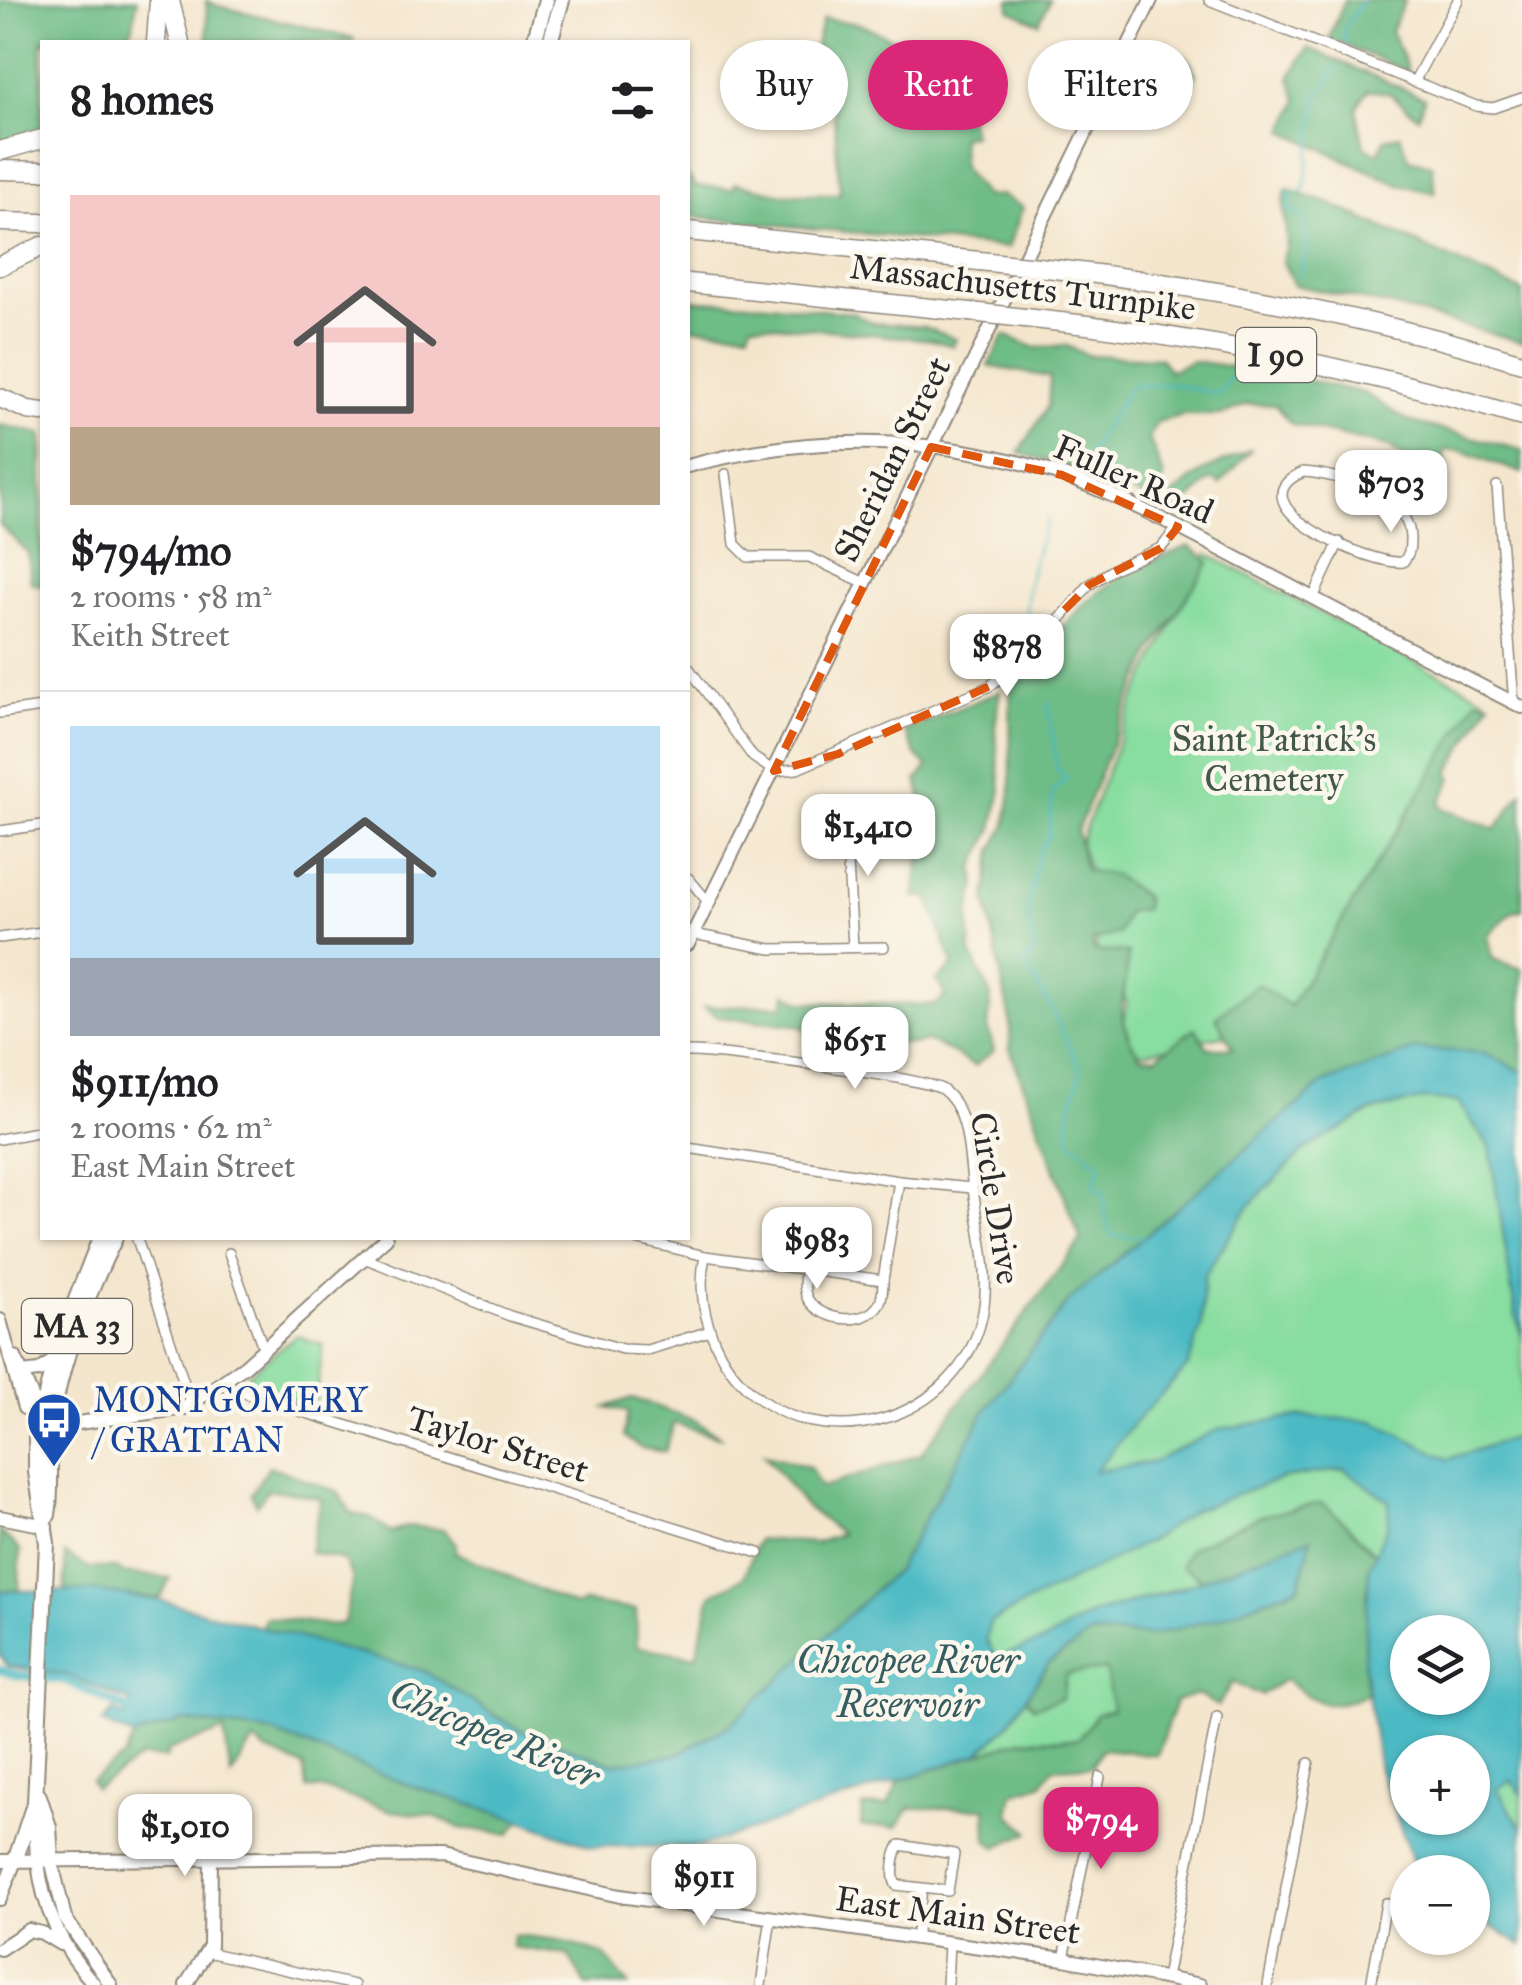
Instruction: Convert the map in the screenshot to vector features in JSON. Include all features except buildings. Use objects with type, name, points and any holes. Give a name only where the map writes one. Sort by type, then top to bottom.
[{"type":"highway","points":[[144,40],[164,1]]},
{"type":"highway","points":[[156,40],[164,1]]},
{"type":"highway","points":[[164,1],[167,40]]},
{"type":"highway","points":[[164,1],[179,40]]},
{"type":"highway","points":[[0,151],[40,140]]},
{"type":"highway","points":[[0,170],[40,171]]},
{"type":"highway","points":[[0,222],[40,223]]},
{"type":"highway","name":"Massachusetts Turnpike","points":[[690,231],[1170,284],[1362,320],[1522,363]]},
{"type":"highway","points":[[0,266],[40,247]]},
{"type":"highway","name":"Massachusetts Turnpike","points":[[690,283],[1136,330],[1372,376],[1522,417]]},
{"type":"highway","points":[[0,398],[40,412]]},
{"type":"highway","points":[[0,412],[19,420],[40,422]]},
{"type":"main road","points":[[535,40],[546,0]]},
{"type":"main road","points":[[551,40],[562,0]]},
{"type":"main road","name":"Sheridan Street","points":[[690,939],[1151,0]]},
{"type":"main road","name":"Fuller Road","points":[[690,465],[802,444],[880,442],[987,456],[1062,476],[1178,527],[1518,705]]},
{"type":"main road","name":"MA 33","points":[[46,1417],[54,1360],[99,1240]]},
{"type":"main road","name":"MA 33","points":[[46,1526],[45,1488],[35,1455],[83,1309],[114,1240]]},
{"type":"main road","points":[[1,1323],[13,1380],[46,1417],[71,1424],[172,1411],[191,1404],[264,1350],[384,1240]]},
{"type":"main road","points":[[13,1380],[39,1372],[54,1360]]},
{"type":"main road","points":[[0,1517],[46,1526],[36,1797],[47,1907],[66,1949],[91,1982]]},
{"type":"main road","points":[[0,1900],[8,1861],[36,1797]]},
{"type":"main road","name":"East Main Street","points":[[8,1861],[441,1856],[620,1896],[1064,1959],[1200,1985]]},
{"type":"main road","points":[[186,1985],[207,1952],[213,1922],[211,1858]]},
{"type":"main road","points":[[45,1859],[65,1918],[111,1985]]},
{"type":"main road","points":[[0,1949],[29,1930],[42,1932],[66,1949]]},
{"type":"street","points":[[1209,0],[1476,106],[1494,108],[1522,98]]},
{"type":"street","points":[[1414,82],[1458,0]]},
{"type":"street","points":[[1303,472],[1344,479],[1380,496],[1408,519],[1410,544],[1408,556],[1402,562],[1389,564],[1368,558],[1339,542],[1291,516],[1284,507],[1282,488],[1290,478],[1303,472]]},
{"type":"street","points":[[726,474],[735,544],[740,552],[748,557],[810,557],[864,583]]},
{"type":"street","points":[[1497,486],[1518,705]]},
{"type":"street","points":[[690,671],[754,757],[774,772],[798,769],[990,686],[1032,652],[1089,585],[1115,568],[1160,548],[1178,527]]},
{"type":"street","points":[[1314,598],[1339,542]]},
{"type":"street","points":[[0,713],[40,707]]},
{"type":"street","points":[[845,814],[853,946]]},
{"type":"street","points":[[0,831],[40,826]]},
{"type":"street","points":[[690,880],[710,904]]},
{"type":"street","points":[[0,938],[40,932]]},
{"type":"street","points":[[690,939],[770,948],[884,947]]},
{"type":"street","name":"Circle Drive","points":[[690,1052],[935,1085],[957,1104],[986,1281],[978,1330],[969,1353],[952,1376],[907,1412],[882,1421],[844,1426],[792,1417],[766,1404],[726,1364],[710,1331],[702,1282],[705,1256]]},
{"type":"street","points":[[0,1139],[40,1131]]},
{"type":"street","points":[[690,1148],[899,1181],[972,1188]]},
{"type":"street","points":[[804,1270],[804,1289],[809,1301],[825,1314],[844,1319],[874,1310],[880,1303],[899,1181]]},
{"type":"street","points":[[137,1240],[191,1404]]},
{"type":"street","points":[[640,1240],[705,1256],[884,1280]]},
{"type":"street","points":[[229,1252],[264,1350]]},
{"type":"street","points":[[364,1258],[510,1316],[622,1349],[647,1350],[710,1331]]},
{"type":"street","name":"Taylor Street","points":[[220,1384],[260,1400],[759,1554]]},
{"type":"street","points":[[1166,1978],[1218,1718]]},
{"type":"street","points":[[1268,1985],[1309,1763]]},
{"type":"street","points":[[1064,1959],[1100,1778]]},
{"type":"street","points":[[900,1845],[954,1854],[948,1891],[922,1890],[896,1885],[893,1880],[900,1845]]},
{"type":"street","points":[[916,1939],[922,1890]]},
{"type":"street","points":[[1371,1985],[1386,1904]]},
{"type":"street","points":[[761,1985],[771,1918]]},
{"type":"street","points":[[948,1985],[949,1943]]},
{"type":"street","points":[[207,1952],[354,1985]]},
{"type":"street","points":[[1119,1985],[1124,1970]]},
{"type":"highlighted area","points":[[931,447],[1062,475],[1178,527],[1161,548],[1089,585],[990,686],[838,754],[774,771]]},
{"type":"green space","points":[[0,0],[137,0],[133,26],[125,40],[40,40],[40,128],[0,143]]},
{"type":"green space","points":[[206,0],[353,38],[353,40],[208,40]]},
{"type":"green space","points":[[1010,0],[1050,0],[1039,23],[1010,10]]},
{"type":"green space","points":[[1345,0],[1405,0],[1391,31],[1409,72],[1329,39]]},
{"type":"green space","points":[[823,19],[860,24],[895,40],[868,40],[868,130],[972,130],[973,135],[961,136],[962,168],[986,197],[1001,195],[1023,207],[1008,248],[690,216],[690,178],[696,186],[733,189],[735,183],[782,194],[840,194],[835,130],[848,130],[848,40],[817,40]]},
{"type":"green space","points":[[1308,48],[1425,98],[1418,117],[1389,93],[1368,90],[1356,108],[1364,146],[1378,154],[1385,139],[1400,135],[1409,159],[1432,165],[1435,193],[1397,184],[1284,131],[1298,102],[1290,77]]},
{"type":"green space","points":[[1287,189],[1333,205],[1522,291],[1522,342],[1396,307],[1294,285],[1282,260],[1287,242],[1283,207]]},
{"type":"green space","points":[[690,300],[853,313],[873,323],[925,327],[956,339],[953,346],[933,340],[752,323],[749,332],[690,327]]},
{"type":"green space","points":[[1004,335],[1036,348],[1065,345],[1087,355],[1160,358],[1170,371],[1192,361],[1270,372],[1364,393],[1408,421],[1522,450],[1522,473],[1462,451],[1444,450],[1444,486],[1389,447],[1291,424],[1275,405],[1247,404],[1221,415],[1183,415],[1157,422],[1149,438],[1164,477],[1156,502],[1099,477],[1019,453],[1048,406],[1050,377],[988,366]]},
{"type":"green space","points":[[0,425],[40,434],[40,585],[31,583],[28,553],[0,525]]},
{"type":"green space","points":[[1252,449],[1220,484],[1212,479],[1177,511],[1166,500],[1203,471]]},
{"type":"green space","points":[[1189,546],[1210,562],[1154,648],[1077,831],[1085,870],[1114,875],[1145,897],[1145,909],[1127,912],[1119,933],[1092,941],[1094,951],[1128,953],[1123,1017],[1140,1056],[1156,1057],[1195,1028],[1208,1048],[1233,1048],[1216,1017],[1257,984],[1290,1006],[1477,699],[1490,702],[1449,772],[1452,778],[1440,803],[1444,809],[1496,829],[1522,792],[1522,910],[1513,911],[1488,935],[1493,959],[1522,969],[1522,1072],[1486,1053],[1417,1049],[1323,1083],[1070,1300],[985,1411],[897,1570],[730,1725],[675,1755],[614,1764],[515,1728],[424,1671],[261,1628],[265,1617],[344,1623],[353,1578],[344,1560],[310,1552],[321,1499],[267,1490],[257,1505],[251,1494],[269,1466],[338,1492],[352,1514],[370,1517],[391,1533],[407,1526],[445,1530],[456,1544],[455,1552],[575,1606],[584,1602],[636,1610],[637,1647],[696,1656],[711,1595],[744,1577],[758,1539],[816,1543],[841,1534],[805,1506],[764,1454],[810,1467],[821,1488],[921,1454],[1081,1240],[1010,1049],[1010,1021],[986,898],[993,850],[1006,825],[1011,791],[1010,684],[1085,603],[1123,574]]},
{"type":"green space","name":"Saint Patrick's Cemetery","points":[[1207,554],[1487,699],[1298,1013],[1248,1030],[1143,1053],[1133,1049],[1124,1021],[1127,1004],[1121,987],[1096,959],[1097,897],[1080,843],[1134,700]]},
{"type":"green space","points":[[1000,691],[995,727],[1001,790],[993,828],[974,868],[976,886],[969,915],[971,953],[991,995],[988,1028],[994,1051],[974,1066],[927,1041],[913,1044],[829,1037],[796,1025],[719,1017],[704,1007],[784,1005],[786,993],[802,1002],[935,1005],[945,996],[937,980],[954,965],[927,897],[914,897],[926,813],[917,780],[928,767],[916,755],[904,731]]},
{"type":"green space","points":[[1425,1099],[1458,1102],[1490,1148],[1522,1336],[1522,1435],[1448,1459],[1373,1421],[1219,1429],[1153,1462],[1094,1472],[1136,1421],[1201,1327],[1204,1276],[1249,1206],[1303,1151],[1372,1111]]},
{"type":"green space","points":[[296,1335],[323,1345],[315,1407],[239,1382]]},
{"type":"green space","points":[[632,1398],[694,1420],[722,1438],[674,1423],[665,1452],[641,1448],[624,1436],[628,1412],[606,1407]]},
{"type":"green space","points":[[1344,1469],[1389,1500],[1388,1525],[1376,1554],[1322,1503],[1261,1516],[1190,1548],[1181,1566],[1204,1580],[1093,1614],[1044,1641],[996,1659],[986,1639],[990,1622],[1153,1539],[1194,1510],[1283,1478]]},
{"type":"green space","points":[[1321,1503],[1376,1554],[1369,1568],[1364,1666],[1367,1693],[1343,1703],[1324,1703],[1285,1679],[1261,1695],[1232,1682],[1218,1706],[1196,1694],[1176,1701],[1157,1755],[1102,1749],[1092,1766],[1053,1768],[1042,1784],[1013,1793],[1009,1814],[1030,1832],[996,1847],[987,1840],[986,1808],[910,1808],[897,1827],[861,1826],[862,1807],[888,1805],[899,1781],[1020,1740],[1078,1739],[1097,1714],[1112,1710],[1106,1670],[1066,1674],[1062,1698],[1034,1707],[1026,1698],[1048,1664],[1091,1634],[1153,1635],[1218,1618],[1299,1587],[1310,1539],[1204,1580],[1181,1566],[1190,1548],[1261,1516]]},
{"type":"green space","points":[[0,1531],[20,1550],[19,1591],[0,1591]]},
{"type":"green space","points":[[65,1554],[90,1568],[115,1568],[123,1573],[170,1578],[160,1598],[65,1591]]},
{"type":"green space","points":[[1106,1670],[1113,1710],[1097,1714],[1078,1739],[1020,1740],[978,1754],[1008,1725],[1026,1698],[1034,1707],[1065,1674]]},
{"type":"green space","points":[[183,1721],[272,1732],[406,1784],[520,1820],[510,1834],[460,1828],[434,1816],[392,1811],[328,1790],[307,1789],[304,1767],[266,1751],[254,1741],[231,1776],[224,1731],[168,1750],[166,1758],[142,1757],[95,1789],[91,1781],[125,1756],[133,1737]]},
{"type":"green space","points":[[1511,1781],[1522,1794],[1522,1828],[1496,1788]]},
{"type":"green space","points":[[513,1935],[559,1940],[603,1954],[629,1985],[586,1985],[568,1955],[512,1947]]},
{"type":"water","name":"Chicopee River Reservoir","points":[[1417,1049],[1486,1053],[1522,1072],[1522,1336],[1490,1147],[1458,1102],[1425,1099],[1372,1111],[1303,1151],[1249,1206],[1204,1276],[1201,1327],[1188,1366],[1095,1471],[1153,1462],[1219,1429],[1302,1416],[1373,1421],[1448,1459],[1522,1435],[1522,1794],[1511,1781],[1497,1789],[1522,1828],[1522,1946],[1490,1925],[1490,1855],[1411,1855],[1403,1835],[1490,1835],[1490,1735],[1390,1735],[1390,1800],[1379,1770],[1364,1666],[1369,1568],[1388,1525],[1389,1501],[1344,1469],[1283,1478],[1194,1510],[1153,1539],[990,1622],[986,1639],[996,1658],[1044,1641],[1093,1614],[1173,1591],[1311,1538],[1299,1586],[1218,1618],[1153,1635],[1091,1634],[1048,1664],[1008,1725],[978,1754],[700,1847],[591,1846],[406,1784],[272,1732],[183,1721],[133,1737],[102,1723],[114,1711],[124,1717],[131,1702],[67,1675],[8,1666],[0,1655],[0,1591],[96,1591],[163,1601],[424,1671],[515,1728],[613,1764],[675,1755],[730,1725],[897,1570],[985,1411],[1070,1300],[1323,1083]]},
{"type":"waterway","points":[[1345,44],[1344,30],[1362,0]]},
{"type":"waterway","points":[[1299,276],[1307,250],[1304,215],[1289,212],[1289,195],[1304,191],[1318,95],[1335,67]]},
{"type":"waterway","points":[[1080,468],[1130,386],[1172,384],[1219,394],[1231,377]]},
{"type":"waterway","points":[[1030,636],[1028,592],[1048,519]]},
{"type":"waterway","points":[[1048,702],[1057,769],[1067,778],[1053,790],[1049,834],[1038,854],[1028,909],[1034,953],[1024,963],[1081,1071],[1068,1117],[1071,1142],[1101,1165],[1094,1184],[1104,1195],[1105,1216],[1112,1236],[1143,1237]]},
{"type":"waterway","points":[[0,1670],[65,1680],[128,1710],[138,1706]]},
{"type":"place","name":"MONTGOMERY / GRATTAN","points":[[54,1469]]},
{"type":"water label","name":"Chicopee River","points":[[495,1734]]}]
